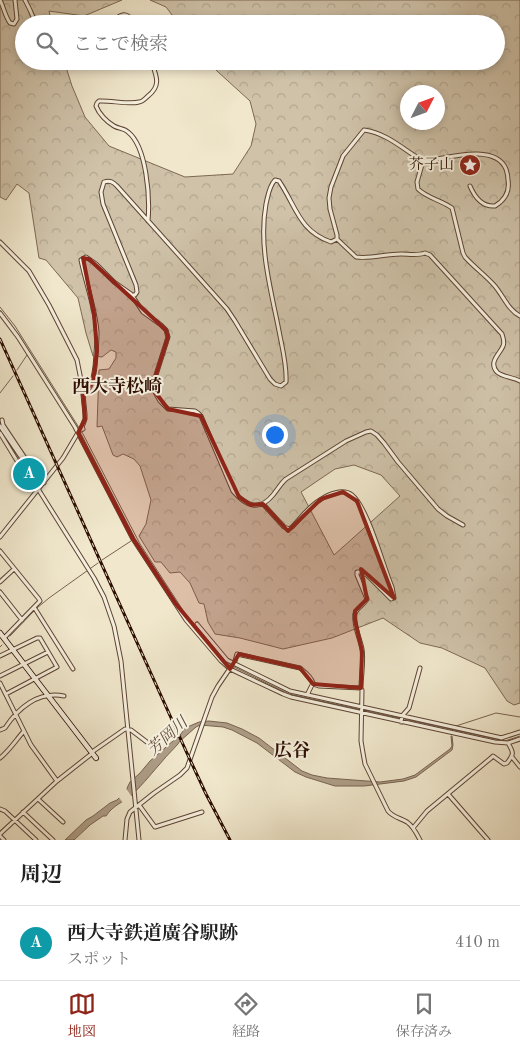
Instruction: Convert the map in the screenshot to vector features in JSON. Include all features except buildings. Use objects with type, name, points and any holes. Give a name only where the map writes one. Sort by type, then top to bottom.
[{"type":"street","points":[[0,0],[10,23],[14,24],[15,22]]},
{"type":"street","points":[[16,0],[17,15]]},
{"type":"street","points":[[25,0],[32,15]]},
{"type":"street","points":[[148,222],[148,188],[144,159],[141,152],[131,134],[114,126],[102,115],[96,106],[97,103],[104,101],[139,102],[154,91],[157,86],[154,70]]},
{"type":"street","points":[[470,186],[479,201],[486,205],[495,206],[504,200],[508,190],[509,184],[506,169],[497,159],[487,154],[472,154],[426,162],[396,142],[372,131],[364,130],[343,156],[331,187],[330,209],[337,239],[356,257],[373,258],[400,254],[428,254],[502,334],[504,346],[494,360],[497,372],[520,381]]},
{"type":"street","points":[[423,161],[417,182],[418,189],[423,194],[446,203],[452,208],[465,257],[503,296],[510,308],[520,316]]},
{"type":"street","points":[[131,294],[135,295],[137,292],[136,285],[101,192],[104,182],[108,180],[117,186],[226,309],[270,379],[275,384],[281,386],[286,382],[284,359],[264,248],[265,210],[273,181],[279,181],[302,221],[311,231],[331,242],[337,239]]},
{"type":"street","points":[[0,242],[29,271],[77,360],[85,419],[80,431],[63,458],[0,537]]},
{"type":"street","points":[[83,394],[93,382],[97,350],[94,314],[81,260],[86,257],[114,282],[131,294],[139,308],[161,325],[168,334],[165,351],[155,378],[155,392],[168,409],[198,412],[234,491],[247,504],[256,506],[263,504],[286,479],[346,441],[371,431],[384,443],[438,509],[463,525]]},
{"type":"street","points":[[0,313],[80,431],[133,539],[174,603],[221,661],[285,690],[361,710]]},
{"type":"street","points":[[2,420],[3,426],[44,483]]},
{"type":"street","points":[[0,426],[27,466],[38,489],[104,597],[121,661],[139,840]]},
{"type":"street","points":[[0,433],[25,474],[38,489]]},
{"type":"street","points":[[263,504],[284,527],[289,529],[316,502],[338,492],[352,495],[366,516],[392,586],[394,598],[391,599],[368,576],[362,572],[357,572],[367,599],[355,614],[362,650],[361,741],[365,764],[388,811],[393,816],[408,823],[420,840]]},
{"type":"street","points":[[0,551],[40,601],[4,638]]},
{"type":"street","points":[[0,582],[14,569]]},
{"type":"street","points":[[0,592],[22,620]]},
{"type":"street","points":[[35,608],[73,669]]},
{"type":"street","points":[[197,624],[232,666],[287,696],[361,710],[508,743],[513,751],[508,763],[506,764],[493,756],[427,811],[413,828]]},
{"type":"street","points":[[0,633],[91,754],[96,758]]},
{"type":"street","points":[[0,656],[40,638],[58,667],[6,694]]},
{"type":"street","points":[[0,676],[48,652]]},
{"type":"street","points":[[125,840],[128,816],[135,808],[187,768],[215,691],[232,666],[237,654],[297,666],[306,672],[312,680],[313,684],[307,695]]},
{"type":"street","points":[[402,719],[409,708],[420,668]]},
{"type":"street","points":[[0,683],[31,745],[57,781]]},
{"type":"street","points":[[313,684],[361,688]]},
{"type":"street","points":[[0,730],[5,728],[15,714],[24,706],[43,696],[52,694],[64,696]]},
{"type":"street","points":[[4,840],[0,835],[23,812],[57,781],[123,730],[131,730],[152,746]]},
{"type":"street","points":[[0,758],[24,732]]},
{"type":"street","points":[[500,740],[520,732]]},
{"type":"street","points":[[508,743],[520,739]]},
{"type":"street","points":[[512,757],[520,767]]},
{"type":"street","points":[[448,794],[488,840]]},
{"type":"street","points":[[38,799],[63,822]]},
{"type":"street","points":[[139,805],[155,827],[202,812]]},
{"type":"street","points":[[0,810],[6,811],[36,840]]},
{"type":"street","points":[[23,812],[53,840]]},
{"type":"highlighted area","points":[[83,258],[89,259],[166,330],[168,337],[155,378],[155,392],[168,409],[201,416],[239,497],[251,505],[263,504],[288,531],[321,499],[343,492],[357,501],[394,598],[361,569],[367,599],[355,611],[355,620],[362,651],[361,688],[313,684],[300,668],[239,654],[230,669],[175,603],[133,539],[78,433],[85,419],[83,394],[93,382],[97,350],[94,314]]},
{"type":"green space","points":[[0,0],[122,0],[86,15],[49,11],[50,15],[15,15],[15,70],[67,70],[85,117],[109,146],[185,177],[233,174],[251,146],[256,124],[250,101],[216,70],[505,70],[505,15],[172,15],[166,7],[150,0],[520,0],[520,703],[514,705],[507,701],[485,668],[442,648],[420,643],[383,618],[332,638],[283,649],[215,634],[208,622],[204,604],[199,603],[190,583],[180,572],[170,573],[161,562],[155,562],[139,536],[146,524],[151,500],[140,466],[134,459],[123,454],[117,457],[113,455],[102,426],[97,427],[99,370],[109,369],[116,358],[116,352],[111,350],[102,357],[93,356],[78,298],[46,260],[39,258],[29,193],[17,184],[6,200],[0,197]],"holes":[[[354,465],[381,475],[400,496],[334,555],[301,492],[335,469]]]},
{"type":"shaded area","points":[[199,722],[227,723],[242,729],[259,738],[302,771],[327,778],[380,782],[403,779],[415,775],[450,749],[452,746],[451,736],[453,745],[452,750],[416,777],[404,781],[364,786],[335,786],[295,772],[257,743],[232,730],[223,727],[200,725],[179,742],[133,794],[115,806],[106,816],[90,825],[74,840],[65,840],[86,820],[117,800],[126,791],[130,782],[185,728]]},
{"type":"pier","points":[[125,787],[132,797],[123,803],[118,796]]},
{"type":"waterway","points":[[0,307],[15,326],[83,434],[140,544],[188,618],[225,661],[230,664]]},
{"type":"waterway","points":[[17,370],[27,355]]},
{"type":"waterway","points":[[0,393],[13,376]]},
{"type":"waterway","points":[[102,560],[131,541]]},
{"type":"waterway","points":[[37,608],[98,563]]},
{"type":"waterway","points":[[10,636],[34,611]]},
{"type":"waterway","points":[[234,667],[289,694],[505,741],[520,736]]},
{"type":"waterway","points":[[456,726],[496,713],[520,717]]},
{"type":"railway","points":[[0,339],[186,751],[230,840]]},
{"type":"place","name":"芥子山","points":[[470,165]]},
{"type":"place","name":"西大寺鉄道廣谷駅跡","points":[[29,474]]},
{"type":"district","name":"西大寺松崎","points":[[117,387]]},
{"type":"district","name":"広谷","points":[[292,751]]},
{"type":"water label","name":"芳岡川","points":[[168,737]]}]
